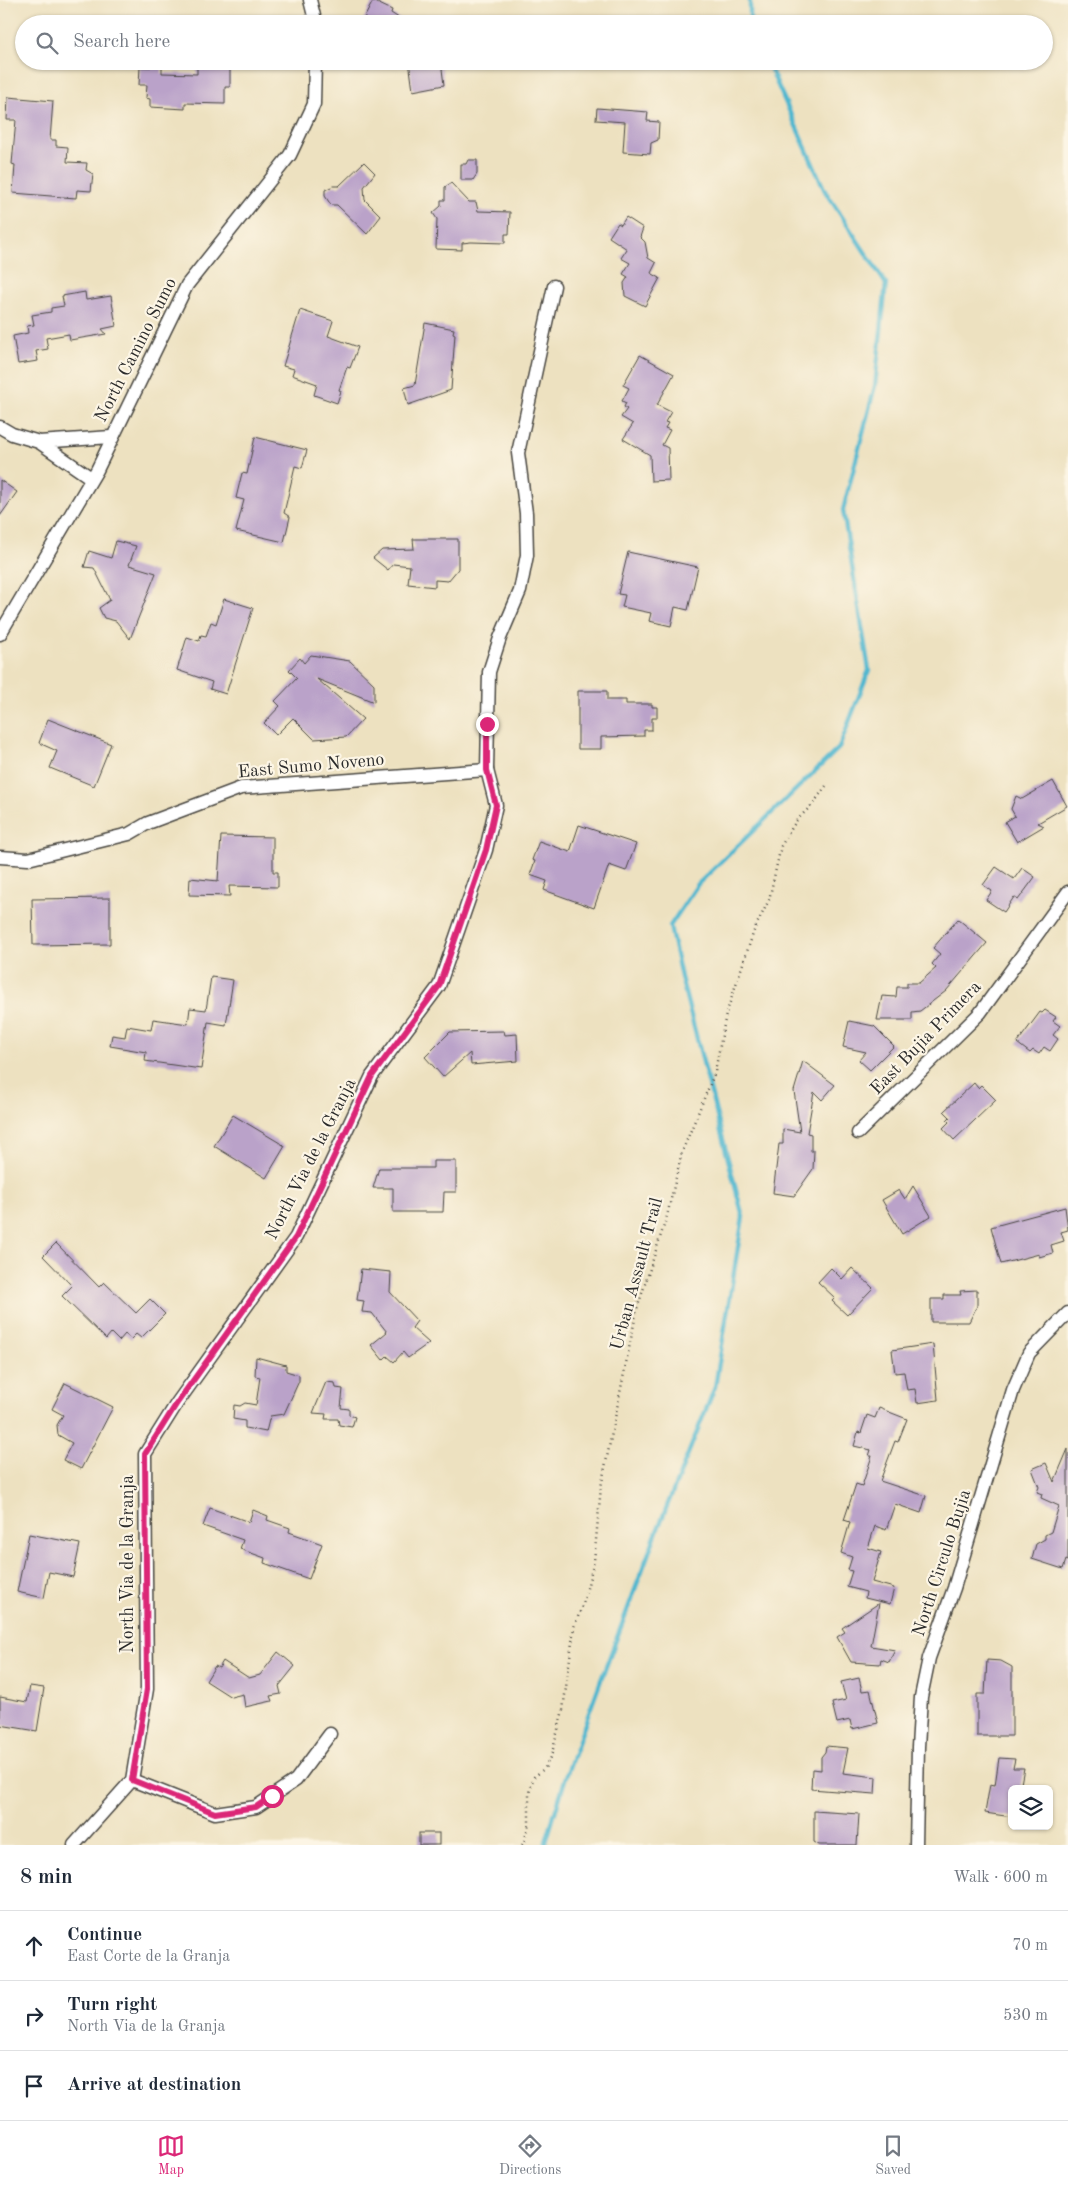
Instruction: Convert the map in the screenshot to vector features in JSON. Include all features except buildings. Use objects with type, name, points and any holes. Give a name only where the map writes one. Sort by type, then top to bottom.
[{"type":"street","points":[[310,0],[314,15]]},
{"type":"street","name":"North Camino Sumo","points":[[0,634],[91,478],[130,404],[187,285],[290,156],[314,104],[315,70]]},
{"type":"street","name":"North Via de la Granja","points":[[132,1780],[147,1689],[145,1454],[177,1403],[296,1237],[372,1076],[439,986],[486,850],[496,805],[487,770],[489,672],[500,638],[520,591],[527,555],[526,514],[518,453],[554,286]]},
{"type":"street","points":[[0,427],[12,434],[39,442],[91,478]]},
{"type":"street","points":[[39,442],[111,438]]},
{"type":"street","name":"East Sumo Noveno","points":[[0,857],[28,859],[128,834],[148,823],[241,788],[487,770]]},
{"type":"street","name":"East Bujia Primera","points":[[858,1133],[980,1013],[1068,892]]},
{"type":"street","name":"North Circulo Bujia","points":[[916,1845],[920,1714],[929,1658],[954,1588],[1013,1390],[1029,1353],[1068,1313]]},
{"type":"street","points":[[74,1845],[132,1780],[215,1813],[256,1807],[296,1780],[330,1734]]},
{"type":"path","name":"Urban Assault Trail","points":[[522,1845],[529,1823],[529,1793],[534,1777],[545,1768],[552,1753],[563,1710],[574,1627],[583,1604],[594,1561],[600,1487],[639,1301],[667,1216],[682,1152],[715,1072],[726,1014],[755,928],[769,900],[781,846],[796,820],[813,804],[826,786]]},
{"type":"waterway","points":[[750,0],[750,15]]},
{"type":"waterway","points":[[545,1845],[567,1773],[601,1680],[657,1531],[715,1387],[743,1217],[681,977],[670,926],[698,884],[839,748],[869,670],[843,510],[875,386],[886,284],[825,191],[771,70]]},
{"type":"route","points":[[272,1796],[256,1807],[215,1813],[132,1780],[147,1689],[145,1454],[177,1403],[296,1237],[372,1076],[439,986],[486,850],[496,805],[487,770],[487,724]]}]
